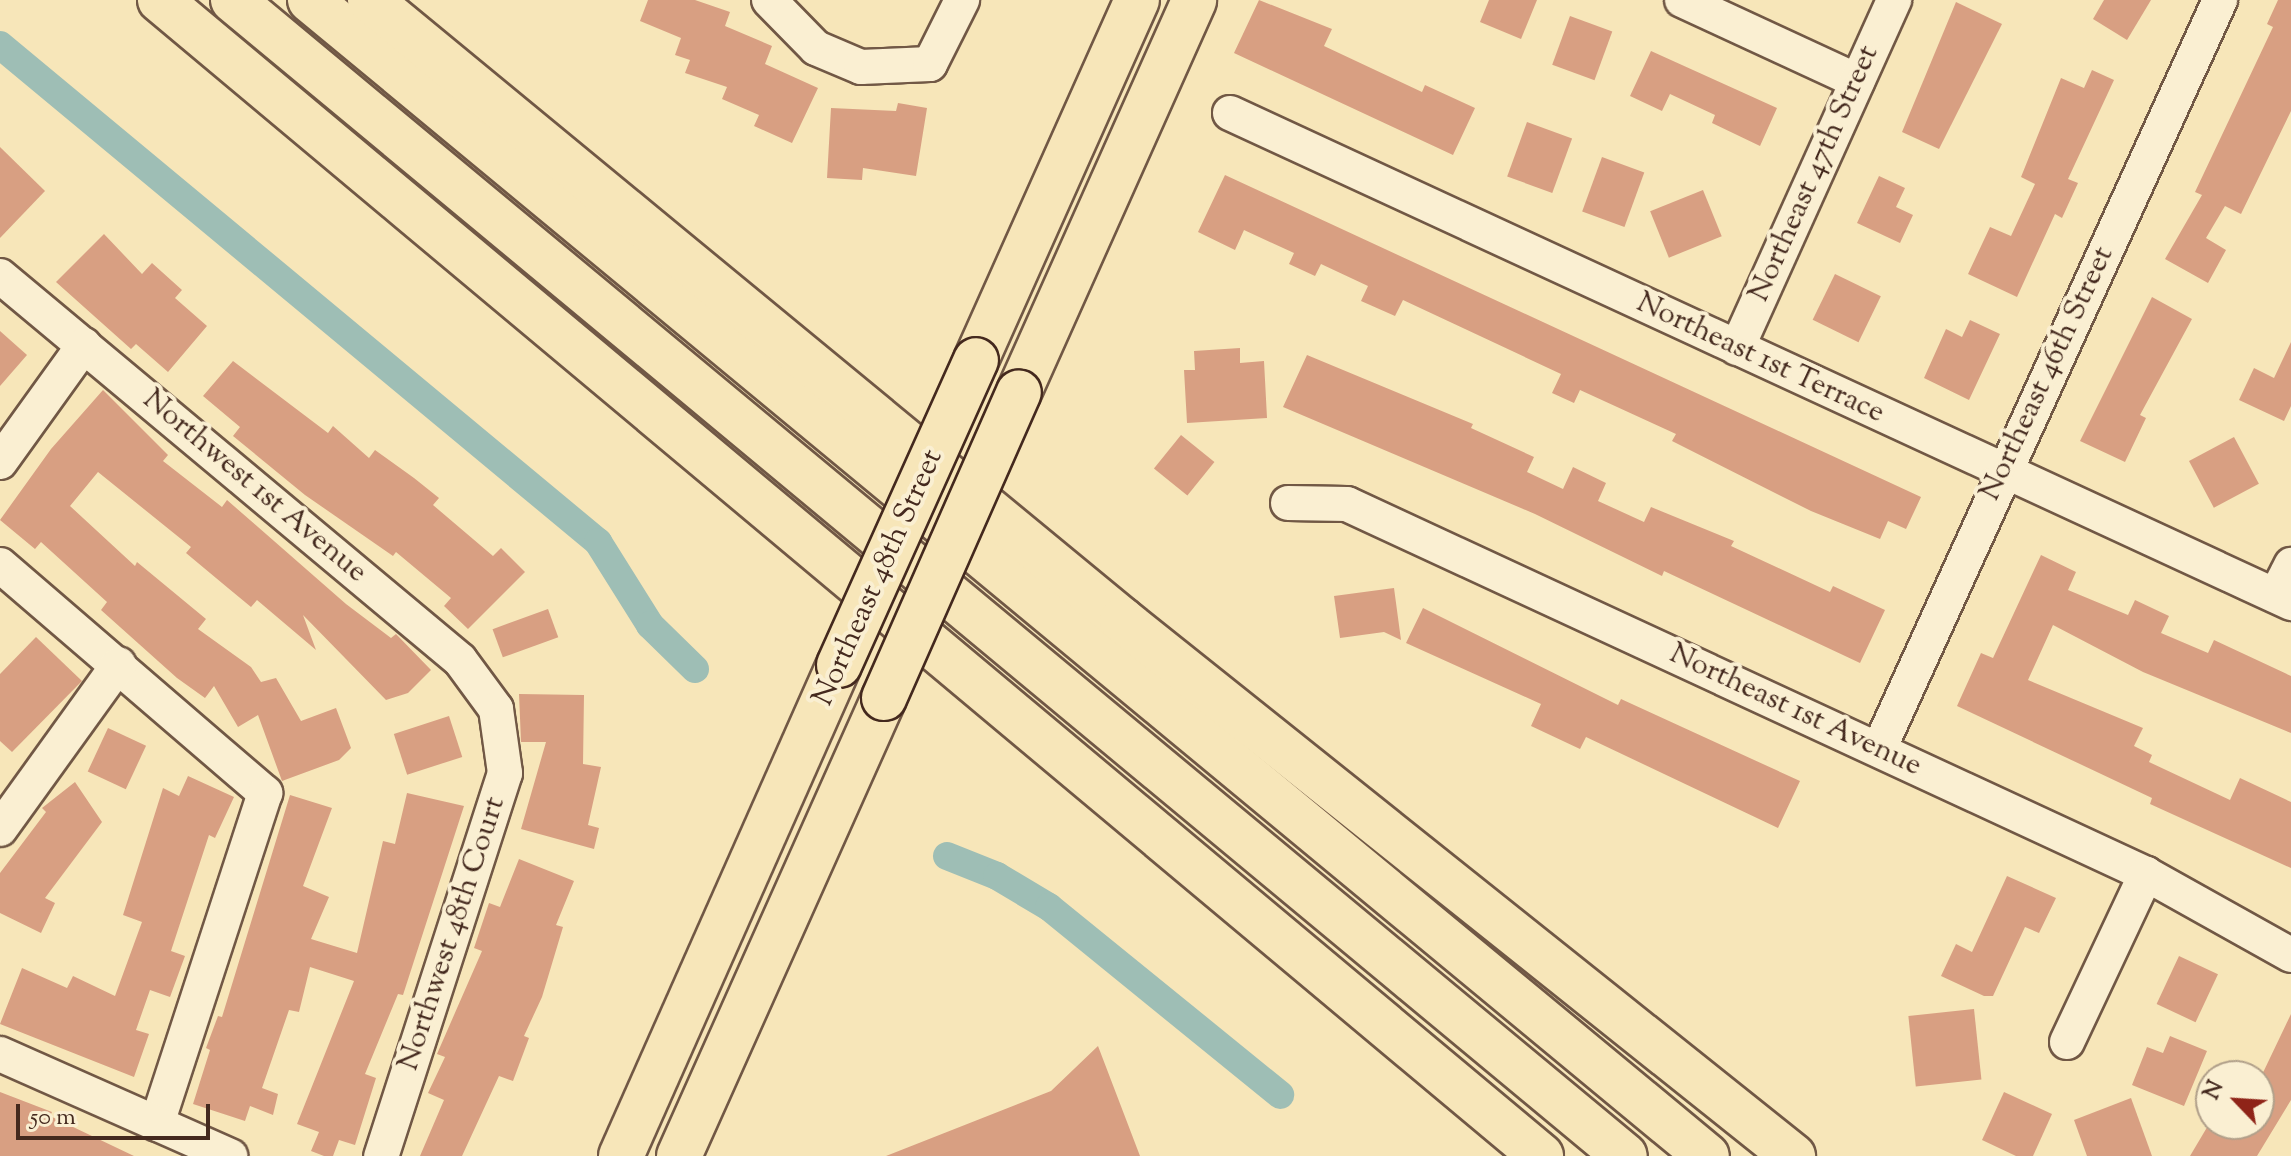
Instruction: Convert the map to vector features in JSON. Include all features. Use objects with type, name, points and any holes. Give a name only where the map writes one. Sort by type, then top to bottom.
[{"type":"main road","points":[[160,0],[1541,1156]]},
{"type":"main road","points":[[233,0],[1625,1156]]},
{"type":"main road","points":[[310,0],[1707,1156]]},
{"type":"main road","points":[[370,0],[1122,620],[1793,1156]]},
{"type":"main road","name":"Northeast 48th Street","points":[[621,1156],[1137,0]]},
{"type":"main road","name":"Northeast 48th Street","points":[[679,1156],[1194,0]]},
{"type":"street","points":[[769,0],[816,48],[861,67],[930,64],[962,0]]},
{"type":"street","points":[[1682,0],[1857,81]]},
{"type":"street","name":"Northeast 47th Street","points":[[1737,348],[1894,0]]},
{"type":"street","name":"Northeast 46th Street","points":[[1879,749],[2220,0]]},
{"type":"street","name":"Northeast 1st Terrace","points":[[1230,113],[2283,599]]},
{"type":"street","name":"Northwest 1st Avenue","points":[[0,276],[460,660],[496,709]]},
{"type":"street","points":[[0,462],[84,345]]},
{"type":"street","name":"Northeast 1st Avenue","points":[[1288,503],[1347,504],[2146,874],[2291,955]]},
{"type":"street","points":[[0,565],[119,664],[265,793],[157,1124]]},
{"type":"street","points":[[2283,599],[2291,565]]},
{"type":"street","points":[[0,829],[119,664]]},
{"type":"street","name":"Northwest 48th Court","points":[[381,1156],[505,773],[496,709]]},
{"type":"street","points":[[2067,1042],[2146,874]]},
{"type":"street","points":[[0,1054],[230,1156]]},
{"type":"building","points":[[648,0],[695,0],[730,12],[725,26],[772,46],[765,64],[818,88],[792,143],[754,126],[759,115],[722,99],[727,87],[685,73],[690,60],[675,55],[681,38],[640,21]]},
{"type":"building","points":[[1259,0],[1332,29],[1324,46],[1422,92],[1425,85],[1475,108],[1453,155],[1234,53]]},
{"type":"building","points":[[1489,0],[1537,0],[1521,39],[1480,22]]},
{"type":"building","points":[[2104,0],[2151,0],[2127,40],[2093,19]]},
{"type":"building","points":[[2278,0],[2291,0],[2291,111],[2241,214],[2225,206],[2206,238],[2226,250],[2208,283],[2165,259],[2202,195],[2195,192],[2273,27],[2267,24]]},
{"type":"building","points":[[1956,2],[2002,24],[1939,149],[1902,132]]},
{"type":"building","points":[[1570,16],[1612,31],[1595,80],[1552,65]]},
{"type":"building","points":[[1651,51],[1777,108],[1760,146],[1712,123],[1715,115],[1670,94],[1662,111],[1630,96]]},
{"type":"building","points":[[2092,70],[2114,80],[2068,179],[2078,183],[2062,218],[2055,214],[2017,297],[1968,274],[1990,227],[2011,236],[2035,184],[2021,177],[2061,78],[2084,88]]},
{"type":"building","points":[[898,103],[927,108],[916,176],[863,168],[862,180],[827,178],[831,108],[896,111]]},
{"type":"building","points":[[1527,122],[1572,138],[1552,193],[1507,177]]},
{"type":"building","points":[[0,147],[45,191],[0,238]]},
{"type":"building","points":[[1602,157],[1644,172],[1624,227],[1582,212]]},
{"type":"building","points":[[1225,175],[1921,497],[1906,529],[1888,521],[1880,539],[1811,511],[1672,441],[1676,434],[1580,390],[1574,403],[1552,393],[1561,374],[1403,300],[1395,316],[1361,301],[1368,286],[1321,264],[1315,276],[1289,264],[1294,253],[1244,230],[1235,250],[1198,232]]},
{"type":"building","points":[[1879,176],[1905,188],[1896,207],[1913,215],[1900,243],[1857,223]]},
{"type":"building","points":[[1703,190],[1722,236],[1669,258],[1650,211]]},
{"type":"building","points":[[104,234],[142,274],[152,263],[182,290],[175,298],[207,326],[168,372],[136,344],[131,349],[56,282]]},
{"type":"building","points":[[1835,274],[1881,296],[1858,342],[1813,320]]},
{"type":"building","points":[[2152,297],[2192,319],[2140,415],[2146,418],[2125,462],[2080,441]]},
{"type":"building","points":[[1970,320],[2000,334],[1969,400],[1924,378],[1946,329],[1962,337]]},
{"type":"building","points":[[0,331],[27,355],[0,386]]},
{"type":"building","points":[[2291,342],[2291,406],[2284,421],[2239,400],[2254,368],[2274,378]]},
{"type":"building","points":[[1240,348],[1240,363],[1264,361],[1267,418],[1187,423],[1184,370],[1195,370],[1194,351]]},
{"type":"building","points":[[1307,355],[1473,424],[1471,428],[1534,457],[1527,472],[1563,489],[1573,467],[1606,483],[1598,501],[1644,522],[1651,507],[1734,541],[1731,546],[1830,592],[1833,586],[1885,610],[1860,663],[1664,571],[1662,576],[1535,514],[1283,407]]},
{"type":"building","points":[[233,361],[328,433],[333,426],[369,458],[375,450],[414,478],[439,498],[433,505],[493,556],[501,548],[525,572],[468,629],[444,606],[451,598],[396,552],[393,556],[305,495],[233,436],[240,427],[203,396]]},
{"type":"building","points":[[103,390],[168,455],[163,461],[222,507],[227,500],[346,604],[391,638],[396,634],[431,670],[408,693],[386,700],[303,615],[316,650],[257,600],[251,607],[186,553],[191,547],[98,472],[70,506],[135,566],[137,562],[206,619],[198,629],[251,667],[261,682],[276,678],[301,721],[336,708],[351,748],[339,760],[282,781],[258,715],[238,727],[214,686],[205,698],[177,678],[101,610],[107,602],[41,542],[35,549],[0,520],[51,449]]},
{"type":"building","points":[[1181,435],[1214,462],[1187,495],[1154,468]]},
{"type":"building","points":[[2234,437],[2259,484],[2214,508],[2189,461]]},
{"type":"building","points":[[2041,555],[2076,572],[2068,590],[2128,615],[2135,600],[2169,616],[2161,633],[2208,653],[2214,640],[2291,676],[2291,733],[2143,672],[2053,625],[2028,680],[2143,728],[2134,746],[2152,755],[2149,762],[2230,800],[2240,778],[2291,802],[2291,868],[2150,804],[2152,798],[1957,706],[1981,653],[1993,658]]},
{"type":"building","points":[[1394,588],[1401,640],[1384,632],[1340,638],[1334,596]]},
{"type":"building","points":[[1423,608],[1618,705],[1621,699],[1800,781],[1778,828],[1586,737],[1580,749],[1531,726],[1541,704],[1406,643]]},
{"type":"building","points":[[548,609],[558,637],[503,657],[493,629]]},
{"type":"building","points":[[36,637],[82,681],[12,752],[0,741],[0,674]]},
{"type":"building","points":[[519,694],[584,695],[583,764],[601,767],[588,825],[599,828],[594,849],[521,829],[546,742],[521,742]]},
{"type":"building","points":[[449,716],[462,757],[407,775],[394,734]]},
{"type":"building","points":[[108,728],[146,746],[126,789],[88,772]]},
{"type":"building","points":[[188,776],[234,797],[215,838],[209,835],[171,951],[185,956],[170,997],[150,990],[136,1030],[149,1034],[134,1077],[0,1024],[22,968],[67,988],[73,976],[115,996],[142,922],[123,915],[163,788],[179,796]]},
{"type":"building","points":[[75,782],[102,822],[45,898],[55,903],[41,933],[0,913],[0,873],[46,812],[42,808]]},
{"type":"building","points":[[407,793],[464,806],[403,995],[398,994],[365,1074],[376,1078],[355,1145],[339,1140],[333,1156],[324,1156],[311,1151],[319,1132],[297,1124],[354,981],[310,967],[299,1012],[289,1010],[262,1088],[278,1094],[273,1115],[250,1106],[245,1121],[193,1104],[210,1050],[206,1048],[218,1016],[222,1017],[290,795],[332,808],[303,886],[329,897],[311,939],[357,953],[383,841],[395,844]]},
{"type":"building","points":[[519,859],[574,881],[556,925],[563,927],[542,997],[524,1036],[529,1038],[513,1081],[499,1076],[462,1156],[420,1156],[444,1100],[428,1093],[445,1057],[437,1054],[482,951],[474,948],[489,903],[500,907]]},
{"type":"building","points":[[2007,876],[2056,898],[2039,933],[2025,927],[1993,996],[1984,996],[1941,976],[1956,944],[1972,952]]},
{"type":"building","points":[[2179,956],[2218,974],[2196,1022],[2157,1004]]},
{"type":"building","points":[[1974,1009],[1981,1080],[1916,1087],[1908,1016]]},
{"type":"building","points":[[2291,1014],[2291,1100],[2275,1126],[2275,1060],[2269,1060]]},
{"type":"building","points":[[2170,1036],[2207,1051],[2203,1060],[2195,1060],[2195,1080],[2184,1106],[2132,1085],[2147,1047],[2163,1053]]},
{"type":"building","points":[[1098,1046],[1140,1156],[886,1156],[1051,1091]]},
{"type":"building","points":[[0,1092],[52,1112],[50,1116],[134,1156],[0,1156]]},
{"type":"building","points":[[2004,1092],[2052,1114],[2033,1156],[2016,1156],[1982,1140]]},
{"type":"building","points":[[2131,1098],[2152,1156],[2087,1156],[2074,1120]]},
{"type":"building","points":[[2200,1140],[2267,1140],[2257,1156],[2190,1156]]},
{"type":"waterway","points":[[0,45],[598,542],[650,625],[695,669]]},
{"type":"waterway","points":[[947,856],[997,876],[1049,907],[1280,1095]]}]
